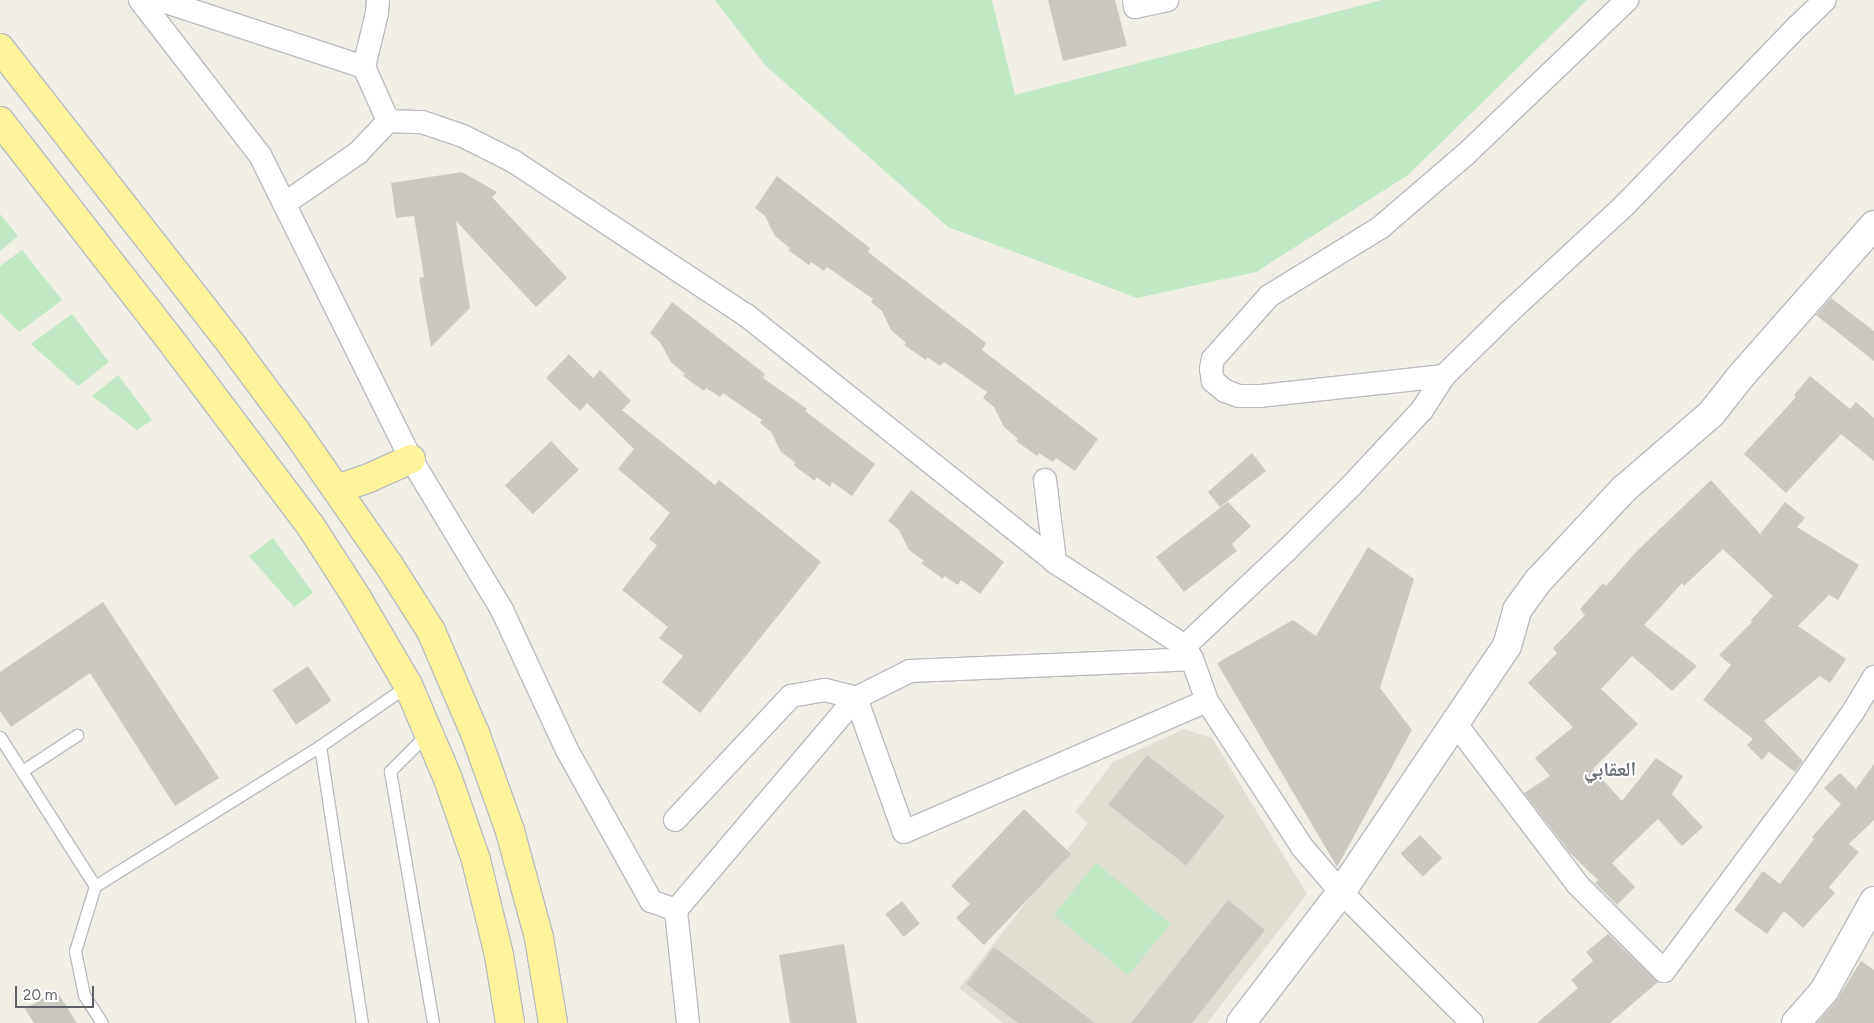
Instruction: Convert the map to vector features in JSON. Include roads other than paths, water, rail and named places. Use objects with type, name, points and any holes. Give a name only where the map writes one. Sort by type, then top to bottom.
[{"type":"highway","points":[[0,48],[234,348],[337,489],[389,565],[431,632],[458,690],[494,781],[510,831],[539,938],[553,1023]]},
{"type":"highway","points":[[0,121],[175,346],[310,525],[357,598],[408,685],[430,731],[476,860],[499,955],[510,1023]]},
{"type":"highway","points":[[337,489],[369,478],[411,459]]},
{"type":"main road","points":[[1241,1023],[1341,892],[1507,646],[1518,610],[1539,580],[1624,489],[1711,414],[1747,369],[1874,225]]},
{"type":"main road","points":[[1796,1023],[1824,991],[1874,901]]},
{"type":"street","points":[[140,0],[260,155],[411,459],[502,610],[567,750],[651,901],[676,910]]},
{"type":"street","points":[[160,0],[364,67]]},
{"type":"street","points":[[378,0],[377,13],[364,67],[388,121]]},
{"type":"street","points":[[1134,0],[1135,7],[1166,0]]},
{"type":"street","points":[[1444,376],[1259,396],[1239,396],[1225,391],[1213,381],[1211,369],[1213,359],[1269,296],[1381,227],[1466,154],[1627,0]]},
{"type":"street","points":[[688,1023],[676,910],[856,698],[910,671],[1188,653],[1352,485],[1422,410],[1444,376],[1508,313],[1624,206],[1791,32],[1825,0]]},
{"type":"street","points":[[284,204],[358,153],[388,121],[422,122],[463,136],[513,161],[746,315],[1055,562],[1188,653],[1207,701],[1302,847],[1341,892],[1472,1023]]},
{"type":"street","points":[[1045,480],[1055,562]]},
{"type":"street","points":[[1455,723],[1577,884],[1664,971],[1802,785],[1874,677]]},
{"type":"street","points":[[674,820],[791,696],[825,690],[856,698]]},
{"type":"street","points":[[856,698],[904,832],[1207,701]]},
{"type":"lane","points":[[102,1023],[84,994],[75,951],[96,886],[320,746],[408,685]]},
{"type":"lane","points":[[430,731],[390,771],[433,1023]]},
{"type":"lane","points":[[22,771],[77,735]]},
{"type":"lane","points":[[0,737],[96,886]]},
{"type":"lane","points":[[320,746],[362,1023]]},
{"type":"district","name":"العقابي","points":[[1610,769]]}]
